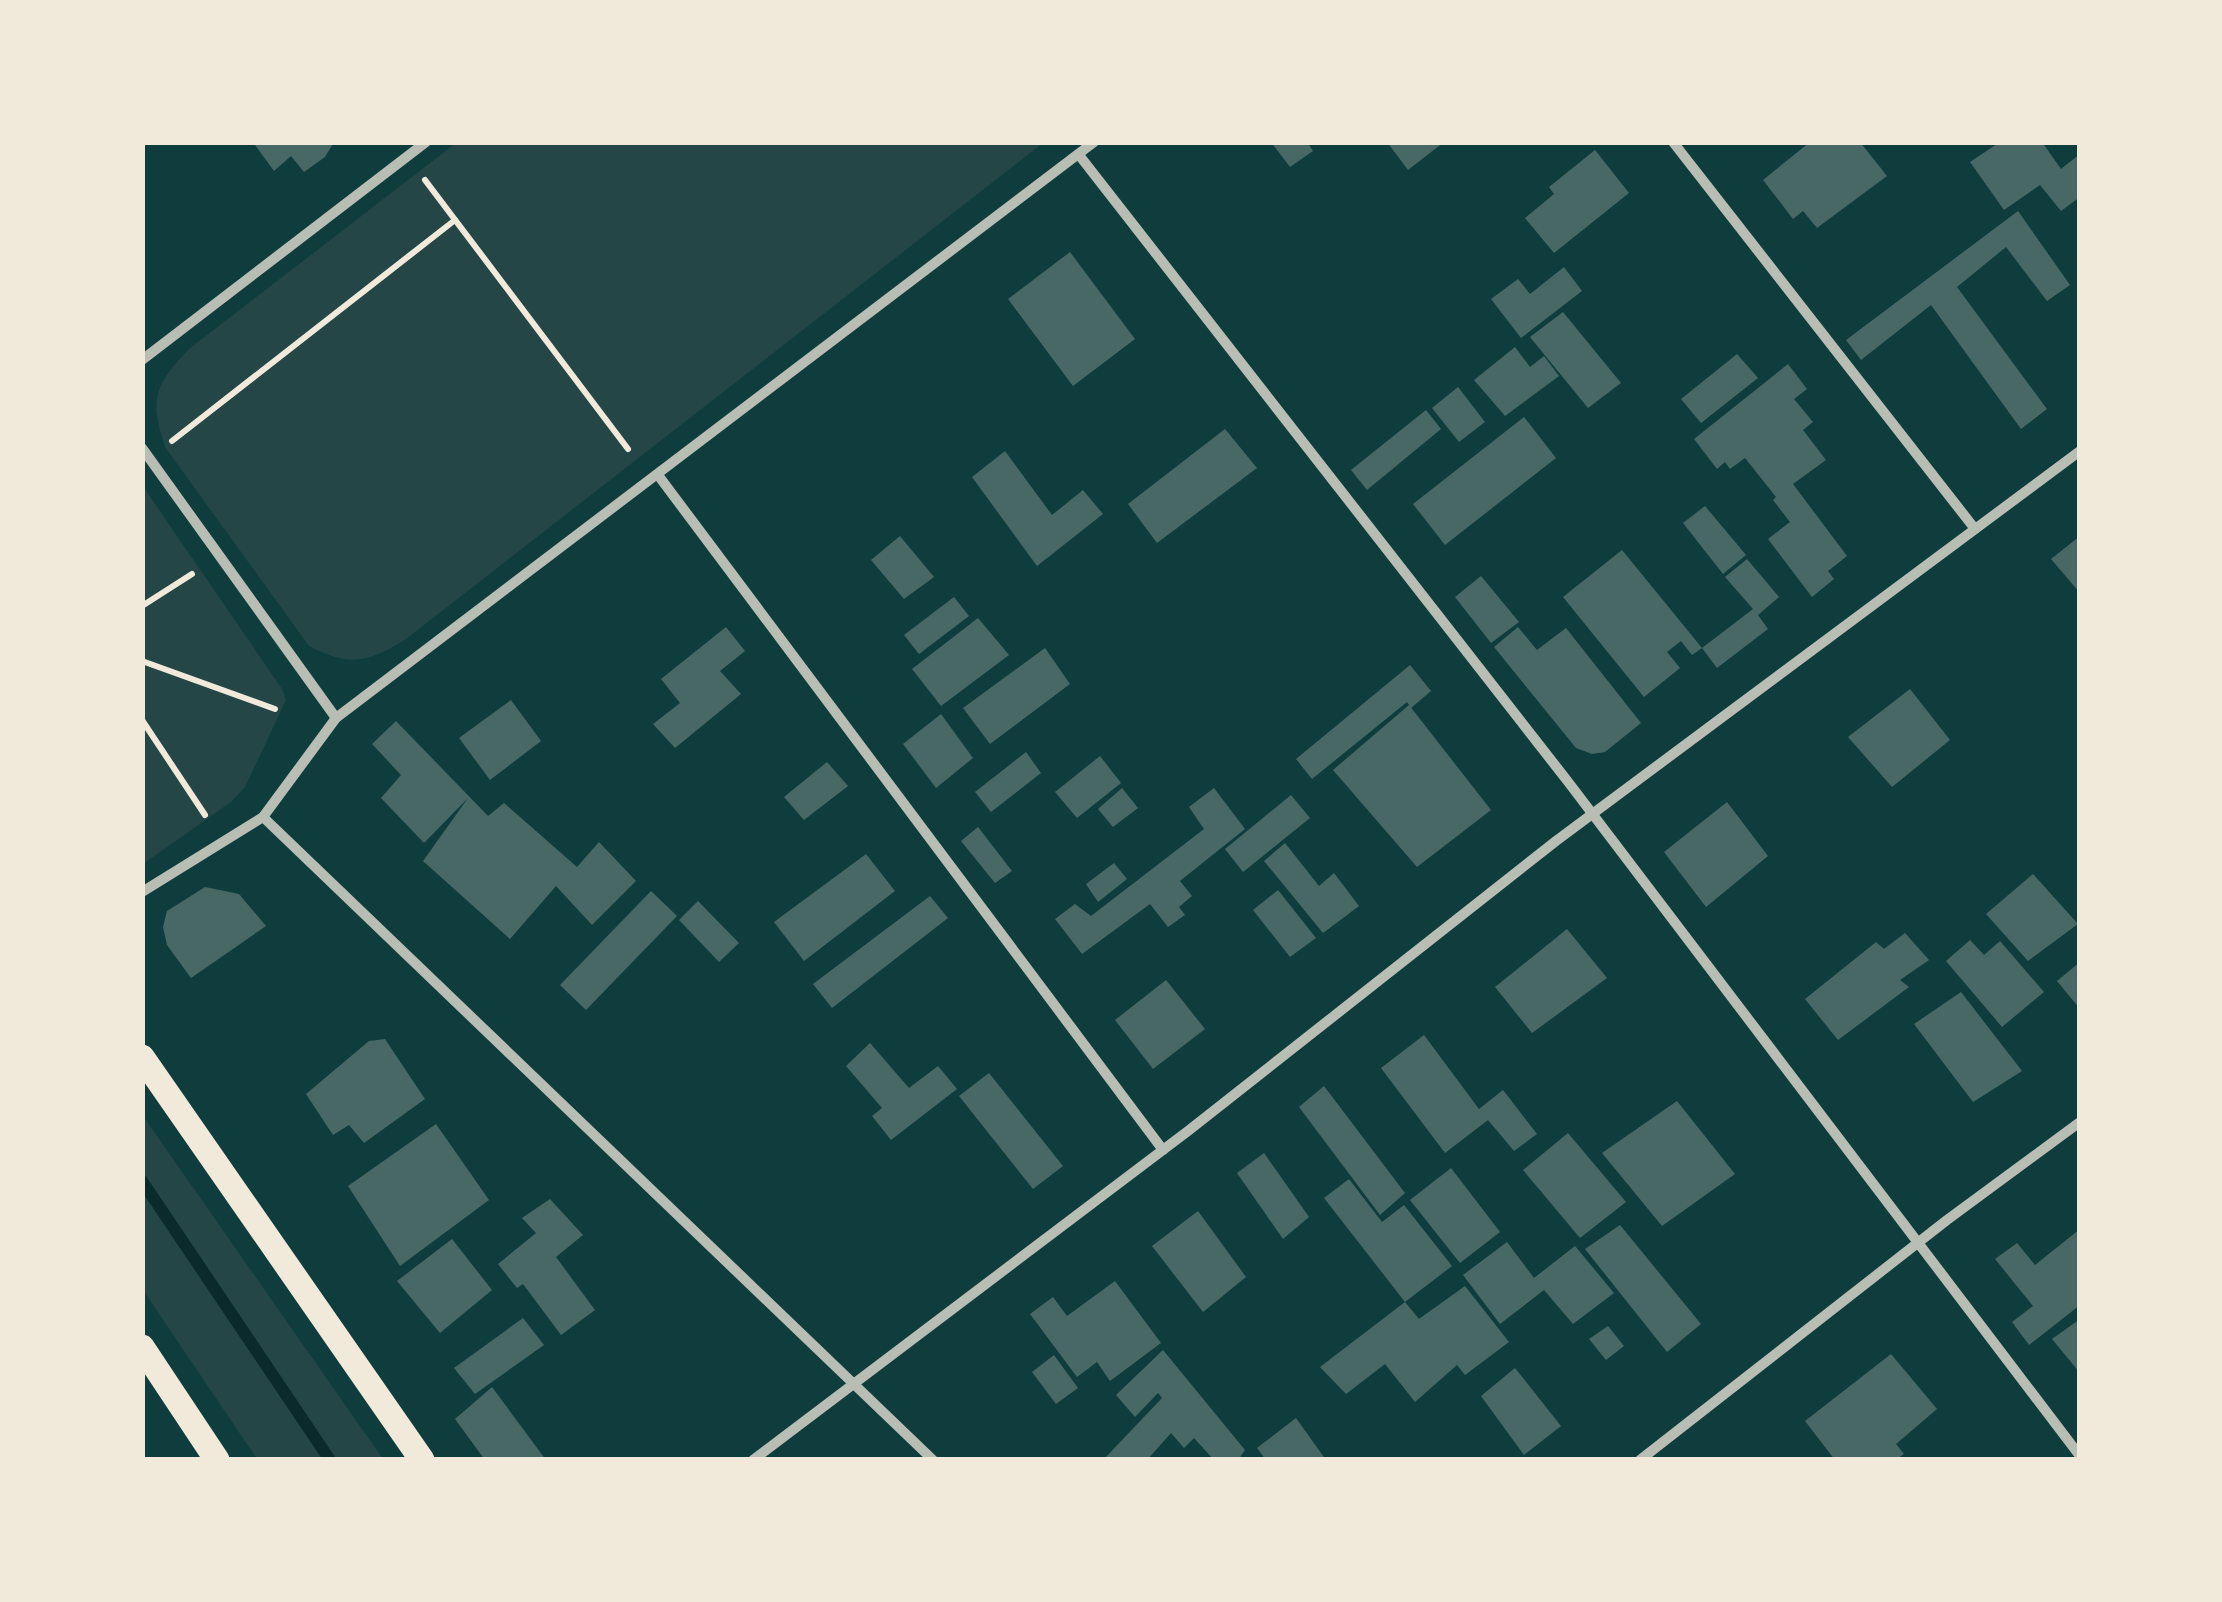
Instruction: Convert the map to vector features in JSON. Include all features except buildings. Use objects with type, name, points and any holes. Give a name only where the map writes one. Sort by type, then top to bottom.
[{"type":"main road","points":[[142,1058],[422,1460]]},
{"type":"main road","points":[[142,1347],[216,1460]]},
{"type":"street","points":[[142,360],[411,147],[426,142]]},
{"type":"street","points":[[142,892],[263,817],[336,718],[1094,142]]},
{"type":"street","points":[[1672,142],[1974,529]]},
{"type":"street","points":[[1079,155],[1592,813],[2080,1456]]},
{"type":"street","points":[[142,448],[336,718]]},
{"type":"street","points":[[753,1460],[1163,1150],[1592,813],[2080,451]]},
{"type":"street","points":[[658,475],[1163,1150]]},
{"type":"street","points":[[263,817],[934,1460]]},
{"type":"street","points":[[1640,1460],[2080,1122]]},
{"type":"path","points":[[424,180],[628,448]]},
{"type":"path","points":[[172,441],[455,220]]},
{"type":"path","points":[[142,606],[192,574]]},
{"type":"path","points":[[142,661],[275,709]]},
{"type":"path","points":[[142,720],[205,815]]},
{"type":"shaded area","points":[[456,143],[1043,143],[406,639],[369,657],[336,657],[309,646],[165,447],[157,417],[158,394],[168,373],[189,349]]},
{"type":"shaded area","points":[[142,485],[286,700],[245,787],[231,802],[143,864]]},
{"type":"shaded area","points":[[143,1116],[383,1459],[257,1459],[143,1290]]},
{"type":"waterway","points":[[142,1181],[330,1460]]}]
